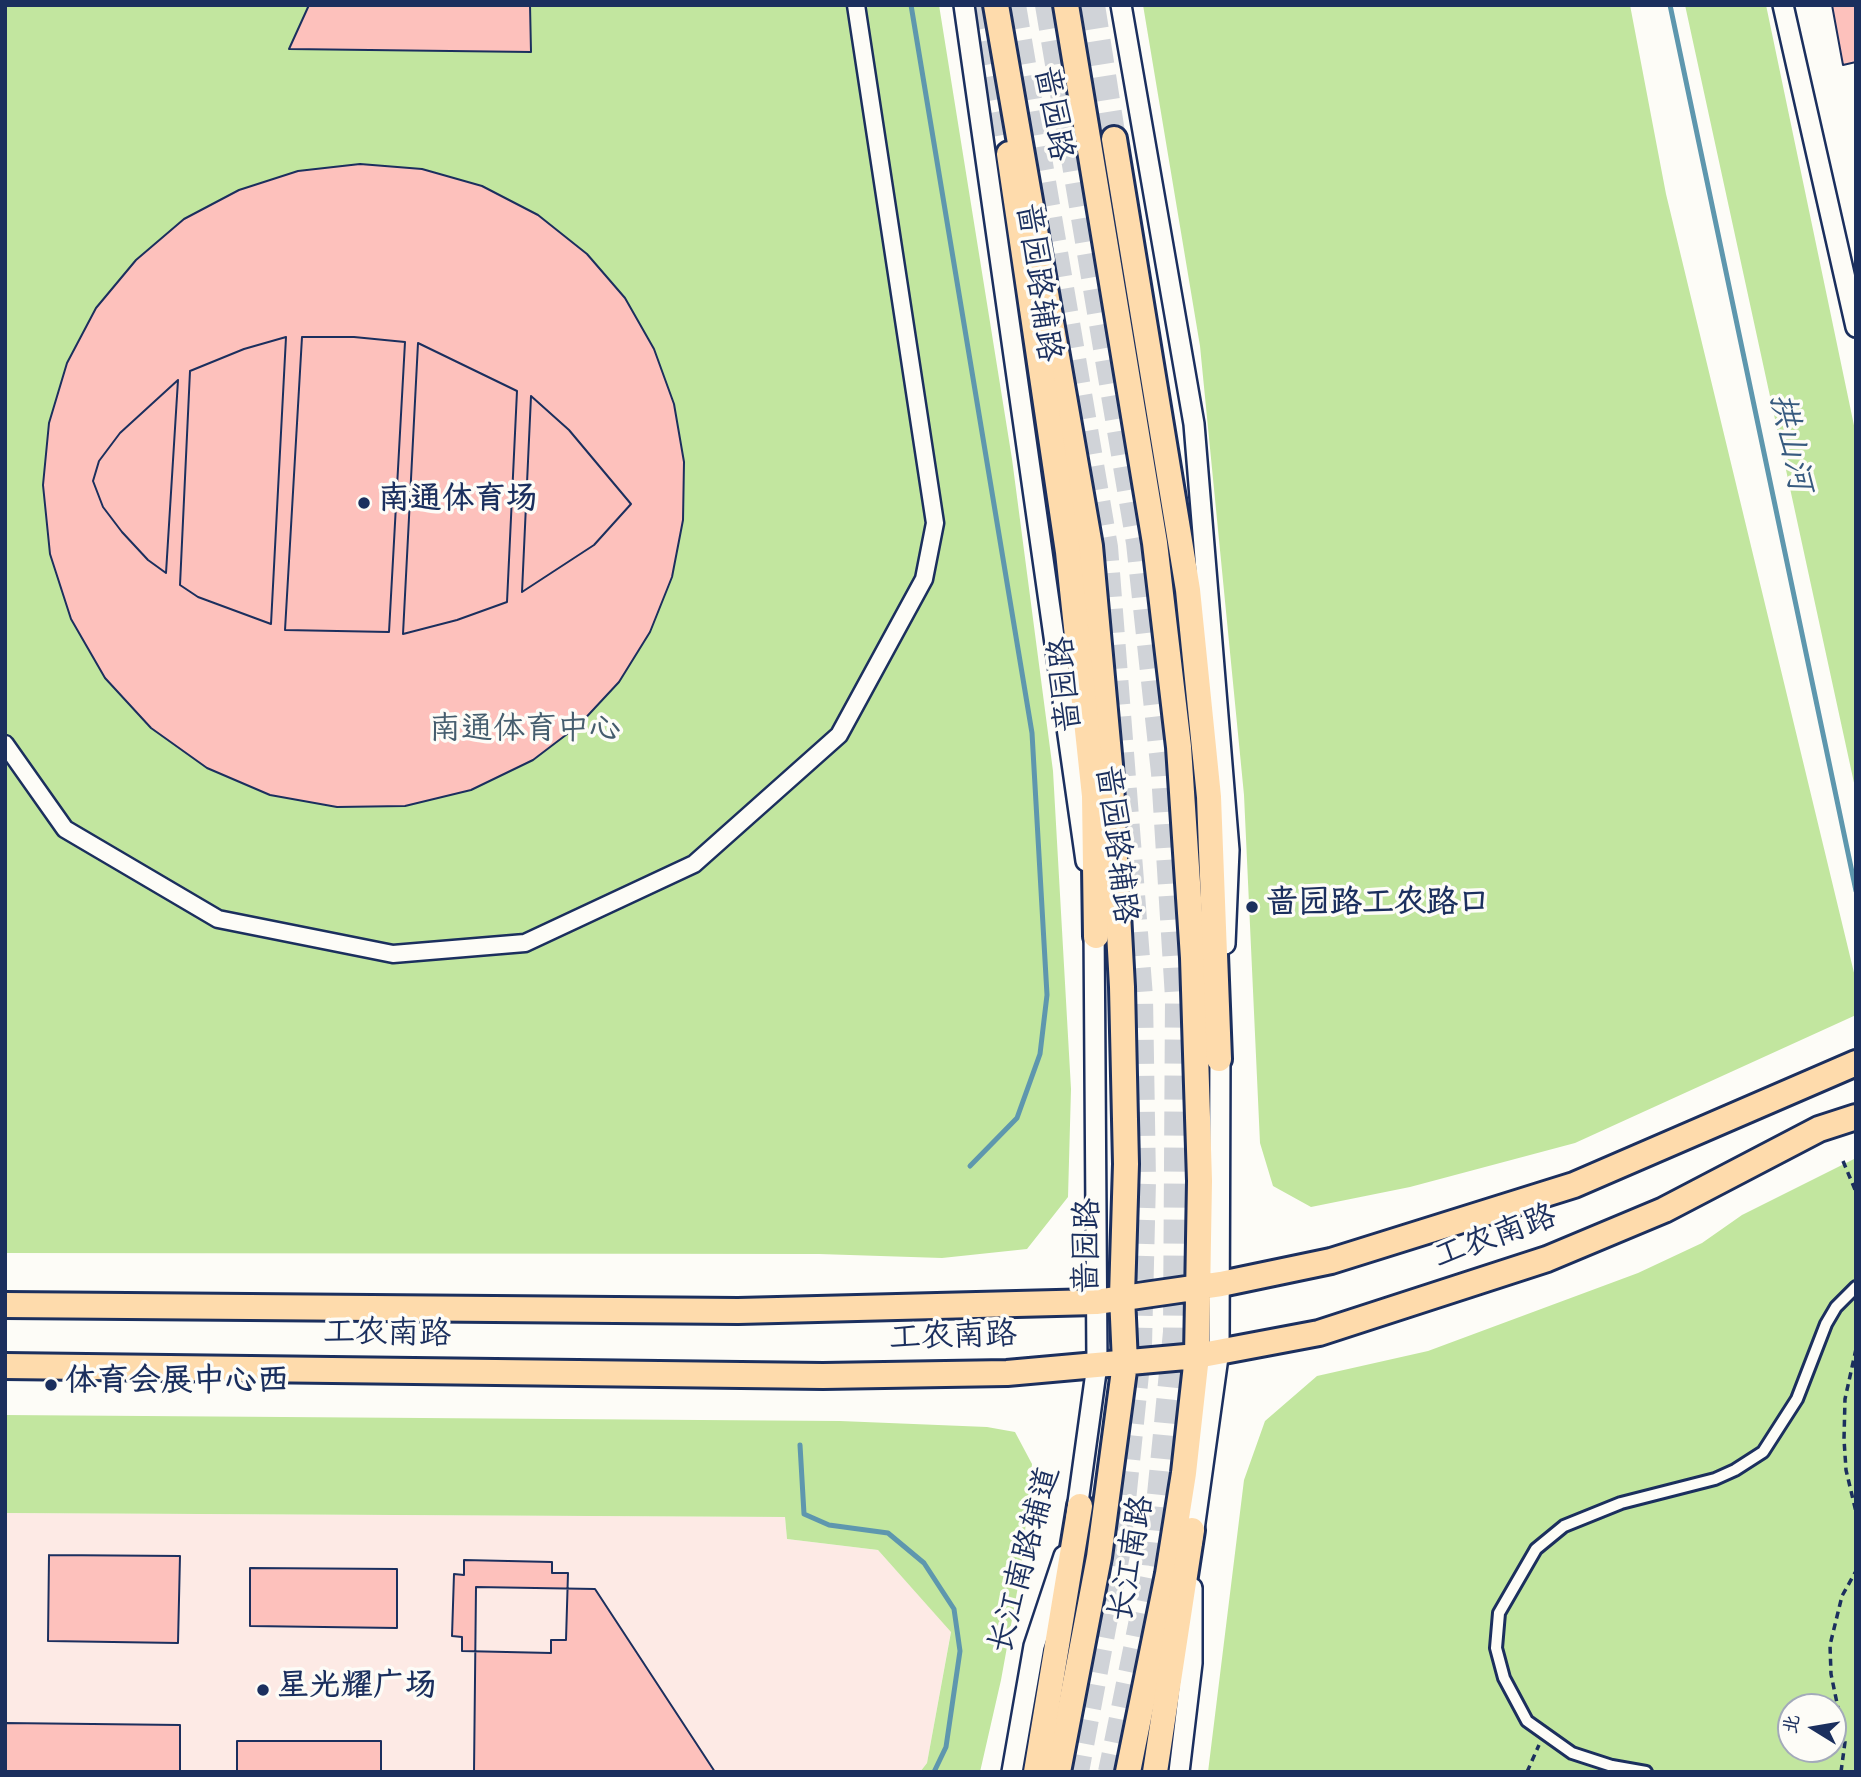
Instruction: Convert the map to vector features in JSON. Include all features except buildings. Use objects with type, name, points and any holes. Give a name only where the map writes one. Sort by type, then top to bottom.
[{"type":"main road","name":"啬园路","points":[[996,5],[1091,559],[1110,765],[1122,987],[1126,1164],[1122,1296],[1125,1363]]},
{"type":"main road","name":"啬园路","points":[[1066,5],[1156,543],[1179,747],[1194,972],[1200,1181],[1210,1284],[1208,1353]]},
{"type":"main road","points":[[1114,139],[1188,590],[1209,797],[1219,1059]]},
{"type":"main road","points":[[1009,153],[1068,552],[1094,796],[1096,936]]},
{"type":"main road","name":"工农南路","points":[[5,1305],[738,1311],[1096,1301],[1210,1284],[1331,1261],[1574,1185],[1856,1063]]},
{"type":"main road","name":"工农南路","points":[[5,1366],[836,1376],[1007,1373],[1208,1353],[1319,1333],[1547,1259],[1664,1210],[1819,1129],[1856,1117]]},
{"type":"main road","name":"长江南路","points":[[1128,1772],[1168,1574],[1184,1473],[1208,1353]]},
{"type":"main road","name":"长江南路","points":[[1058,1772],[1099,1557],[1125,1363]]},
{"type":"main road","points":[[1036,1772],[1080,1506]]},
{"type":"main road","points":[[1155,1772],[1192,1530]]},
{"type":"street","points":[[5,744],[65,828],[218,919],[393,954],[525,943],[694,864],[839,735],[924,579],[935,523],[856,5]]},
{"type":"street","name":"啬园路辅路","points":[[964,5],[1096,936],[1097,1365]]},
{"type":"street","points":[[1121,5],[1194,424],[1229,850],[1210,1284]]},
{"type":"street","points":[[1783,5],[1856,327]]},
{"type":"street","points":[[1646,1772],[1594,1761],[1572,1753],[1527,1721],[1504,1678],[1495,1639],[1499,1613],[1536,1549],[1549,1534],[1621,1503],[1715,1479],[1763,1452],[1797,1399],[1826,1324],[1836,1307],[1856,1287]]},
{"type":"street","points":[[1179,1772],[1192,1663],[1192,1530],[1208,1353]]},
{"type":"street","name":"长江南路辅道","points":[[1012,1772],[1034,1646],[1080,1506],[1097,1365]]},
{"type":"path","points":[[1843,1161],[1856,1192]]},
{"type":"path","points":[[1856,1349],[1845,1399],[1844,1438],[1846,1470],[1856,1512]]},
{"type":"path","points":[[1841,1772],[1844,1742],[1831,1674],[1830,1645],[1842,1596],[1856,1571]]},
{"type":"path","points":[[1527,1772],[1544,1735]]},
{"type":"shaded area","name":"星光耀广场","points":[[5,1513],[785,1517],[787,1539],[878,1550],[951,1631],[927,1763],[920,1772],[5,1772]]},
{"type":"green space","name":"南通体育中心","points":[[5,5],[939,5],[1012,459],[1053,771],[1071,1089],[1068,1197],[1027,1249],[942,1258],[819,1254],[5,1253]]},
{"type":"green space","points":[[1143,5],[1630,5],[1666,194],[1856,981],[1856,1015],[1575,1143],[1410,1187],[1311,1207],[1273,1186],[1260,1143],[1244,795],[1200,346]]},
{"type":"green space","points":[[1685,5],[1766,5],[1856,435],[1856,792]]},
{"type":"green space","points":[[1856,1158],[1856,1772],[1208,1772],[1244,1480],[1265,1421],[1317,1376],[1428,1351],[1638,1273],[1702,1243],[1742,1215]]},
{"type":"green space","points":[[5,1415],[840,1421],[987,1427],[1015,1432],[1032,1464],[1021,1570],[1001,1680],[980,1772],[920,1772],[927,1763],[951,1632],[878,1550],[787,1539],[785,1517],[5,1513]]},
{"type":"waterway","points":[[911,5],[1032,733],[1047,995],[1040,1054],[1017,1118],[970,1166]]},
{"type":"waterway","name":"拱山河","points":[[1670,5],[1856,891]]},
{"type":"waterway","points":[[800,1445],[804,1514],[829,1525],[888,1533],[924,1563],[954,1609],[960,1651],[946,1747],[934,1772]]},
{"type":"tunnel","points":[[980,5],[1009,154]]},
{"type":"tunnel","points":[[1014,5],[1106,547],[1141,997],[1144,1181],[1140,1345],[1119,1549],[1077,1772]]},
{"type":"tunnel","points":[[1047,5],[1138,543],[1163,773],[1177,998],[1175,1332],[1152,1566],[1110,1772]]},
{"type":"tunnel","points":[[1093,5],[1114,139]]},
{"type":"place","name":"南通体育场","points":[[364,503]]},
{"type":"place","name":"啬园路工农路口","points":[[1252,907]]},
{"type":"place","name":"体育会展中心西","points":[[51,1385]]},
{"type":"place","name":"星光耀广场","points":[[263,1690]]}]
